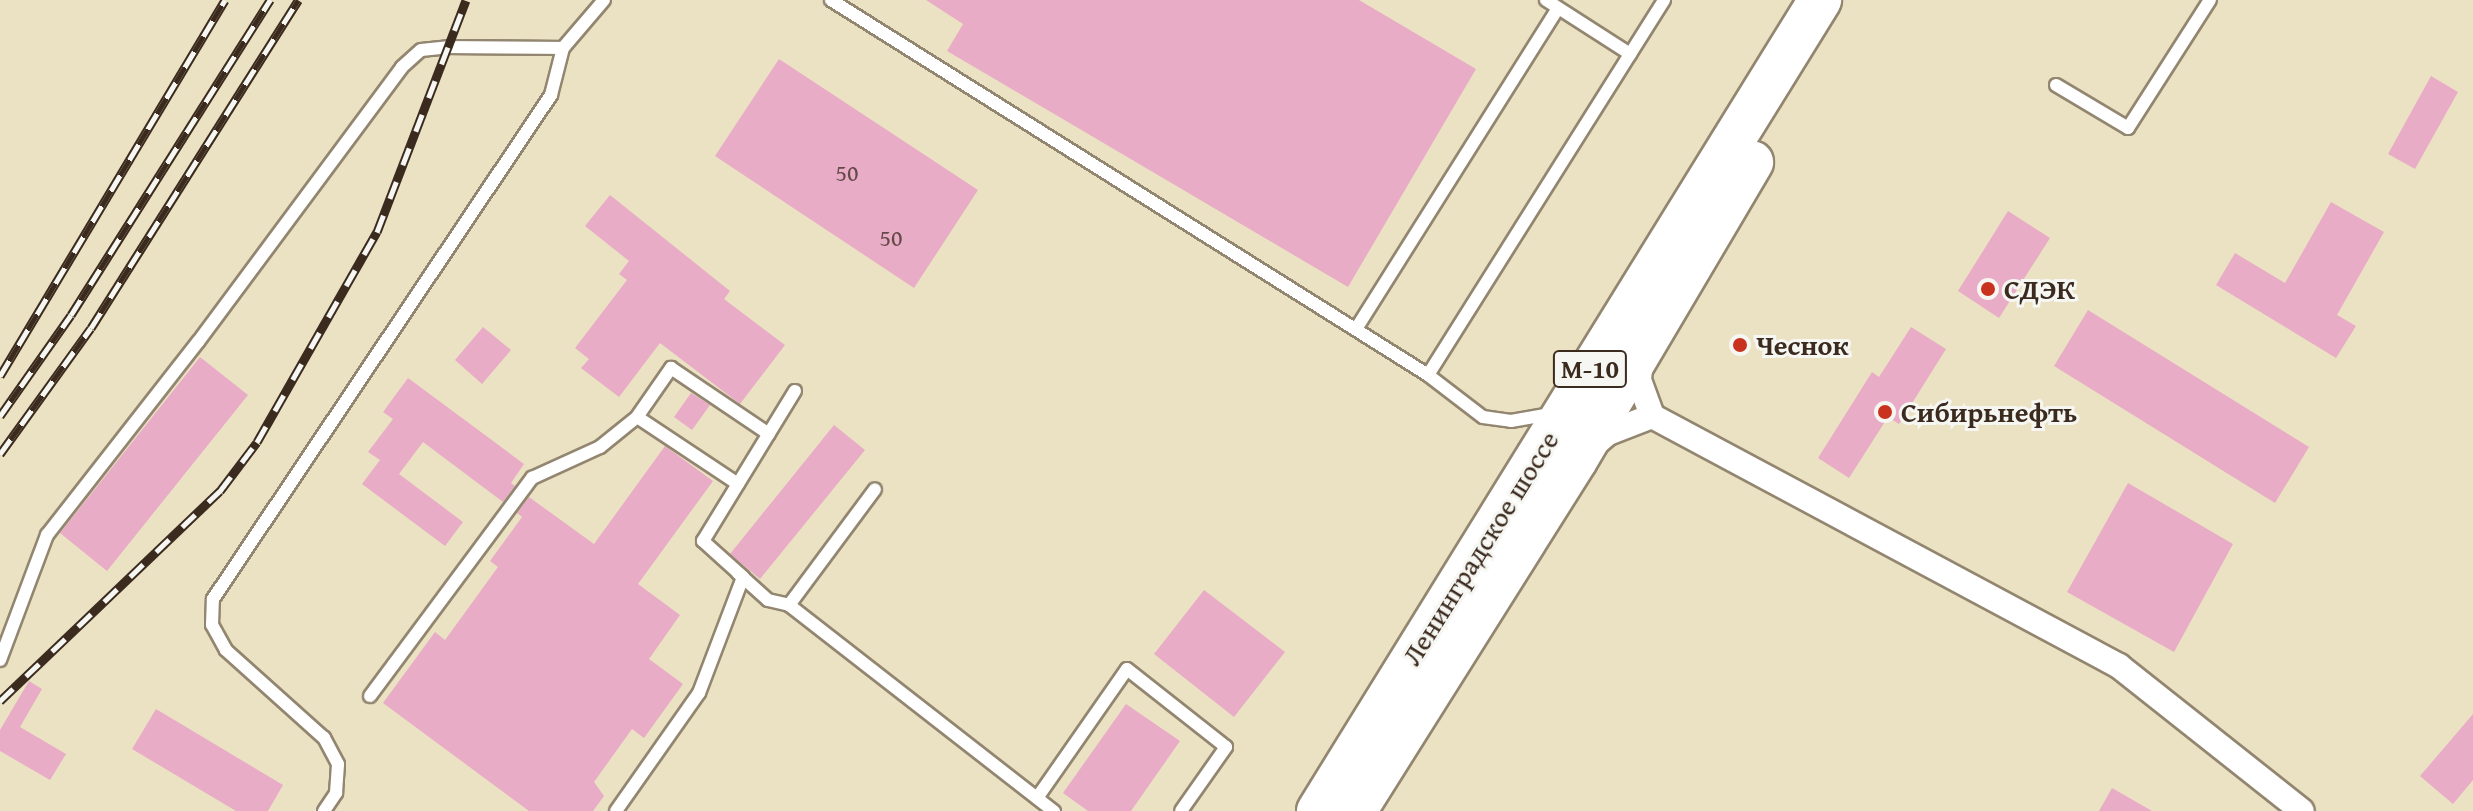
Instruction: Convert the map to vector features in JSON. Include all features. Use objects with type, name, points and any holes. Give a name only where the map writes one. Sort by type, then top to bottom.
[{"type":"highway","name":"Ленинградское шоссе","points":[[1318,811],[1820,0]]},
{"type":"highway","name":"Ленинградское шоссе","points":[[1365,802],[1576,460],[1850,0]]},
{"type":"street","points":[[1642,348],[1639,380],[1652,416],[2119,666],[2302,811]]},
{"type":"street","points":[[1576,460],[1608,433],[1652,416]]},
{"type":"lane","points":[[324,811],[336,793],[338,764],[324,738],[226,650],[212,625],[213,599],[551,95],[563,48],[604,0]]},
{"type":"lane","points":[[831,0],[1428,375],[1483,417],[1511,421],[1536,418],[1566,408]]},
{"type":"lane","points":[[1546,0],[1630,54]]},
{"type":"lane","points":[[1428,375],[1664,0]]},
{"type":"lane","points":[[2056,85],[2128,128],[2210,0]]},
{"type":"lane","points":[[1356,329],[1558,8]]},
{"type":"lane","points":[[0,660],[47,535],[198,342],[402,67],[421,50],[448,47],[563,48]]},
{"type":"lane","points":[[370,696],[532,478],[600,447],[637,417],[671,368],[769,434]]},
{"type":"lane","points":[[795,391],[703,541],[768,600],[789,605],[1054,811]]},
{"type":"lane","points":[[637,417],[738,484]]},
{"type":"lane","points":[[789,605],[875,489]]},
{"type":"lane","points":[[616,811],[699,693],[743,577]]},
{"type":"lane","points":[[1037,798],[1127,669],[1226,747],[1181,811]]},
{"type":"building","points":[[926,0],[1359,0],[1476,69],[1348,287],[947,51],[963,24]]},
{"type":"building","points":[[779,59],[978,190],[914,288],[715,156]]},
{"type":"building","points":[[2431,76],[2458,92],[2415,169],[2388,154]]},
{"type":"building","points":[[610,195],[730,291],[724,299],[785,345],[740,404],[660,343],[619,397],[581,368],[589,359],[575,348],[627,280],[619,274],[629,261],[585,226]]},
{"type":"building","points":[[2331,202],[2384,232],[2337,315],[2356,326],[2336,358],[2216,285],[2235,253],[2285,283]]},
{"type":"building","points":[[2008,211],[2050,238],[1999,318],[1958,291]]},
{"type":"building","points":[[2088,310],[2309,447],[2275,503],[2054,366]]},
{"type":"building","points":[[483,327],[511,350],[482,384],[455,360]]},
{"type":"building","points":[[1911,327],[1946,349],[1899,424],[1888,417],[1849,478],[1818,458],[1872,372],[1879,377]]},
{"type":"building","points":[[200,357],[248,395],[107,571],[60,533]]},
{"type":"building","points":[[408,378],[524,464],[511,483],[515,486],[503,502],[423,442],[399,474],[463,522],[445,546],[362,484],[380,460],[368,452],[393,419],[383,412]]},
{"type":"building","points":[[691,393],[710,405],[692,430],[674,417]]},
{"type":"building","points":[[834,425],[865,450],[760,579],[730,554]]},
{"type":"building","points":[[665,446],[713,481],[638,584],[680,615],[649,659],[683,684],[644,738],[632,729],[594,782],[604,796],[593,811],[529,811],[383,703],[435,632],[445,640],[498,567],[490,561],[522,517],[517,513],[529,497],[594,544]]},
{"type":"building","points":[[2128,483],[2233,544],[2174,652],[2067,592]]},
{"type":"building","points":[[1204,590],[1285,652],[1234,717],[1154,654]]},
{"type":"building","points":[[29,681],[42,689],[20,727],[66,754],[50,780],[0,751],[0,730]]},
{"type":"building","points":[[1126,704],[1180,741],[1131,811],[1088,811],[1063,793]]},
{"type":"building","points":[[156,709],[283,785],[268,811],[236,811],[132,749]]},
{"type":"building","points":[[2473,714],[2473,780],[2453,804],[2420,776]]},
{"type":"building","points":[[2112,788],[2152,811],[2099,811]]},
{"type":"railway","points":[[0,376],[225,0]]},
{"type":"railway","points":[[0,416],[71,315],[270,0]]},
{"type":"railway","points":[[0,454],[91,328],[298,0]]},
{"type":"railway","points":[[0,701],[220,491],[257,442],[377,232],[466,0]]},
{"type":"place","name":"СДЭК","points":[[1988,289]]},
{"type":"place","name":"Чеснок","points":[[1740,345]]},
{"type":"place","name":"Сибирьнефть","points":[[1885,412]]}]
